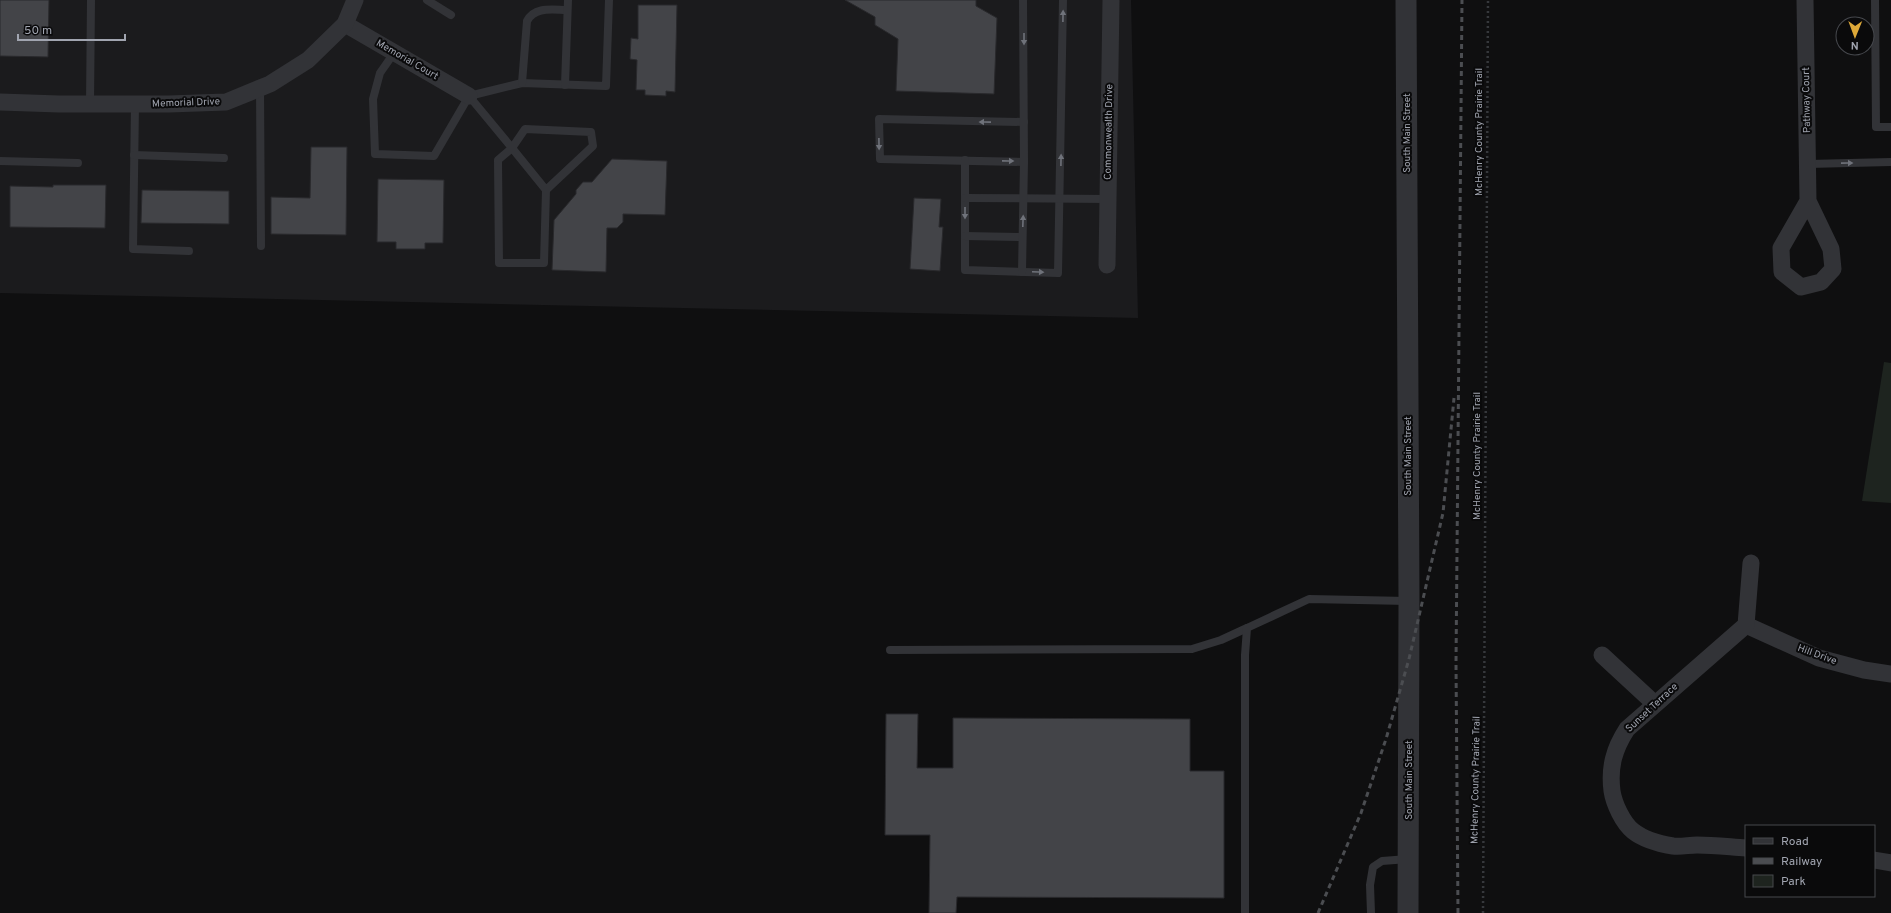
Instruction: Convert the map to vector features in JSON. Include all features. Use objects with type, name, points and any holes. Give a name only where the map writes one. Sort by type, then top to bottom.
[{"type":"street","name":"Memorial Drive","points":[[0,102],[59,104],[169,104],[226,102],[270,84],[308,60],[345,24],[355,0]]},
{"type":"street","name":"Commonwealth Drive","points":[[1107,265],[1111,0]]},
{"type":"street","name":"South Main Street","points":[[1406,0],[1409,601],[1408,913]]},
{"type":"street","name":"Pathway Court","points":[[1805,0],[1808,201],[1831,249],[1833,269],[1821,282],[1801,287],[1782,272],[1781,248],[1808,201]]},
{"type":"street","name":"Memorial Court","points":[[345,24],[469,96]]},
{"type":"street","points":[[1746,625],[1751,563]]},
{"type":"street","name":"Hill Drive","points":[[1746,625],[1819,658],[1864,670],[1891,674]]},
{"type":"street","name":"Sunset Terrace","points":[[1745,848],[1696,845],[1674,846],[1650,840],[1633,831],[1622,817],[1613,797],[1610,775],[1612,758],[1618,743],[1627,729],[1746,625]]},
{"type":"street","points":[[1602,655],[1655,704]]},
{"type":"street","points":[[1875,860],[1891,863]]},
{"type":"lane","points":[[90,104],[91,0]]},
{"type":"lane","points":[[427,0],[451,15]]},
{"type":"lane","points":[[565,85],[568,0]]},
{"type":"lane","points":[[394,53],[380,73],[373,99],[375,154],[434,156],[469,96],[522,83],[606,86],[609,0]]},
{"type":"lane","points":[[1022,272],[1024,162],[1023,0]]},
{"type":"lane","points":[[965,160],[965,270],[1058,273],[1063,0]]},
{"type":"lane","points":[[1875,0],[1876,127],[1891,127]]},
{"type":"lane","points":[[522,83],[527,20],[531,14],[537,10],[567,10]]},
{"type":"lane","points":[[260,88],[261,246]]},
{"type":"lane","points":[[469,96],[512,148],[546,190],[544,263],[499,263],[498,160],[512,148],[525,129],[591,132],[593,146],[546,190]]},
{"type":"lane","points":[[135,104],[133,249],[189,251]]},
{"type":"lane","points":[[1024,122],[879,120],[880,159],[1024,162]]},
{"type":"lane","points":[[134,155],[224,158]]},
{"type":"lane","points":[[0,161],[78,163]]},
{"type":"lane","points":[[1808,164],[1891,162]]},
{"type":"lane","points":[[965,198],[1108,199]]},
{"type":"lane","points":[[965,236],[1022,237]]},
{"type":"lane","points":[[890,650],[1192,649],[1220,640],[1309,599],[1409,601]]},
{"type":"lane","points":[[1245,913],[1245,655],[1247,628]]},
{"type":"lane","points":[[1371,913],[1370,885],[1373,867],[1382,861],[1408,859]]},
{"type":"path","name":"McHenry County Prairie Trail","points":[[1483,913],[1488,0]]},
{"type":"shaded area","points":[[0,0],[1131,0],[1138,318],[0,293]]},
{"type":"green space","points":[[1884,362],[1891,363],[1891,503],[1862,501]]},
{"type":"building","points":[[0,0],[49,0],[48,57],[0,56]]},
{"type":"building","points":[[845,0],[976,0],[976,6],[997,18],[994,94],[896,91],[898,39],[875,25],[875,17]]},
{"type":"building","points":[[638,5],[677,5],[675,92],[666,91],[666,96],[645,95],[645,90],[636,90],[637,60],[630,59],[631,38],[638,39]]},
{"type":"building","points":[[311,147],[347,147],[346,235],[271,234],[271,197],[310,198]]},
{"type":"building","points":[[612,159],[667,161],[665,215],[623,214],[623,222],[617,228],[607,228],[606,272],[552,270],[554,220],[576,194],[576,190],[583,182],[592,182]]},
{"type":"building","points":[[378,179],[444,180],[443,243],[425,243],[425,249],[396,249],[396,242],[377,242]]},
{"type":"building","points":[[53,185],[106,185],[105,228],[10,227],[10,186],[53,187]]},
{"type":"building","points":[[142,190],[229,191],[229,224],[141,223]]},
{"type":"building","points":[[914,198],[941,199],[939,227],[943,227],[940,271],[910,269]]},
{"type":"building","points":[[886,714],[918,714],[917,768],[953,768],[953,718],[1190,719],[1190,771],[1224,771],[1224,898],[957,897],[956,913],[929,913],[930,835],[885,835]]},
{"type":"railway","points":[[1458,913],[1456,663],[1462,0]]},
{"type":"railway","points":[[1318,913],[1361,813],[1386,739],[1409,659],[1443,513],[1454,398]]}]
